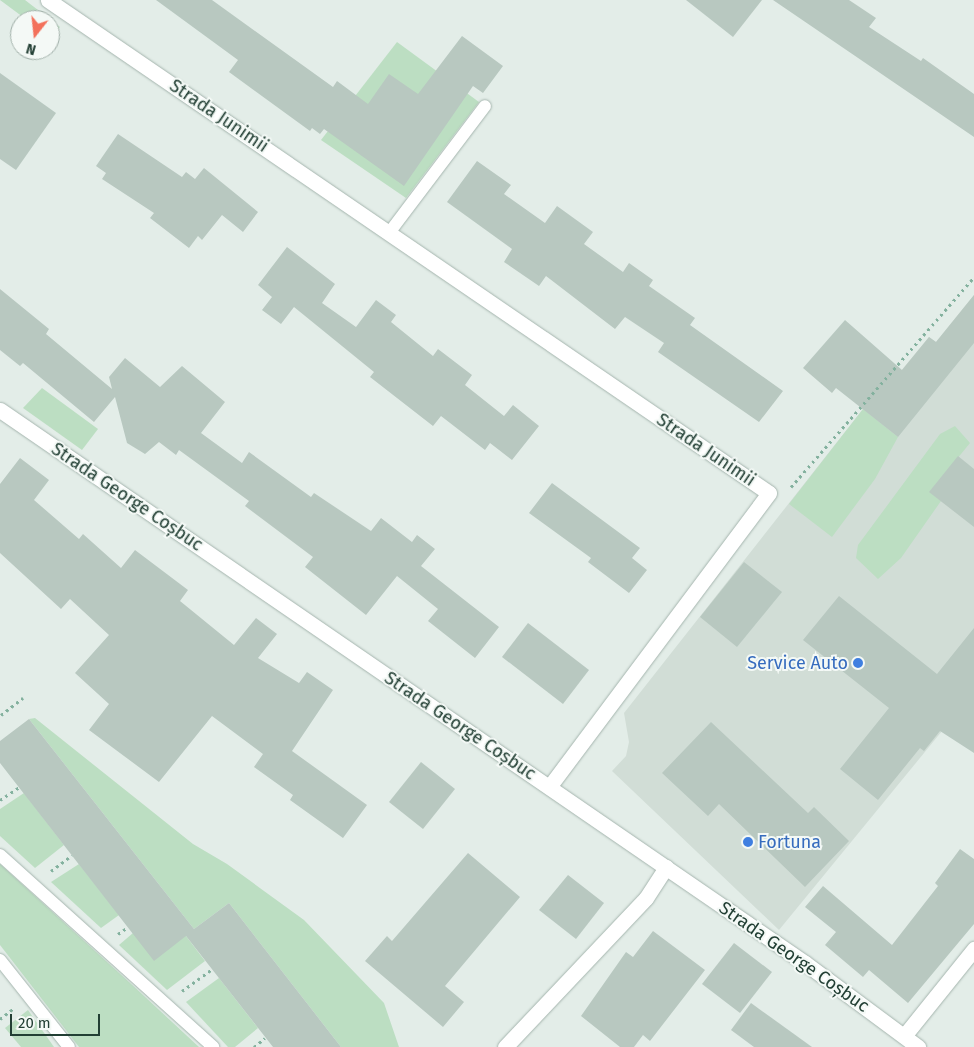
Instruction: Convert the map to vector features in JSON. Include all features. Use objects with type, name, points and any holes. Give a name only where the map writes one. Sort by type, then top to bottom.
[{"type":"street","name":"Strada Junimii","points":[[48,0],[770,493],[548,787]]},
{"type":"street","name":"Strada George Coșbuc","points":[[0,410],[666,867],[918,1047]]},
{"type":"street","points":[[505,1047],[646,898],[666,867]]},
{"type":"street","points":[[904,1036],[974,949]]},
{"type":"lane","points":[[389,233],[485,106]]},
{"type":"lane","points":[[0,854],[213,1047]]},
{"type":"lane","points":[[0,960],[69,1047]]},
{"type":"path","points":[[770,493],[792,487],[974,277]]},
{"type":"path","points":[[1,715],[23,698]]},
{"type":"path","points":[[0,800],[19,787]]},
{"type":"path","points":[[33,884],[72,855]]},
{"type":"path","points":[[166,1003],[212,969]]},
{"type":"path","points":[[254,1047],[266,1038]]},
{"type":"shaded area","points":[[974,295],[974,692],[779,930],[612,771],[626,756],[629,742],[624,713],[863,409],[867,412],[929,337],[936,342]]},
{"type":"green space","points":[[0,0],[25,0],[38,10],[14,10]]},
{"type":"green space","points":[[397,42],[479,102],[406,198],[321,140]]},
{"type":"green space","points":[[42,388],[98,429],[82,450],[23,408]]},
{"type":"green space","points":[[863,409],[898,437],[875,479],[832,537],[789,504]]},
{"type":"green space","points":[[955,426],[970,443],[930,492],[941,501],[901,558],[878,579],[856,558],[858,545],[940,434]]},
{"type":"green space","points":[[35,718],[193,844],[227,864],[304,920],[384,1003],[399,1047],[341,1047],[229,903],[194,929],[29,719]]},
{"type":"green space","points":[[24,793],[64,845],[35,868],[0,836],[0,809]]},
{"type":"green space","points":[[0,864],[199,1047],[79,1047],[0,945]]},
{"type":"green space","points":[[79,864],[119,915],[101,928],[51,882]]},
{"type":"green space","points":[[133,933],[186,936],[205,961],[167,990],[119,945]]},
{"type":"green space","points":[[219,978],[258,1028],[235,1047],[228,1047],[186,1002]]},
{"type":"green space","points":[[28,1010],[54,1047],[21,1047],[5,1028]]},
{"type":"building","points":[[156,0],[212,0],[333,87],[337,81],[368,104],[389,74],[418,94],[462,36],[503,66],[483,93],[473,86],[404,186],[324,129],[320,134],[312,128],[310,131],[229,72],[238,60]]},
{"type":"building","points":[[686,0],[762,0],[733,37]]},
{"type":"building","points":[[773,0],[849,0],[876,18],[869,27],[921,61],[923,58],[974,94],[974,137]]},
{"type":"building","points":[[0,73],[56,113],[16,170],[0,159]]},
{"type":"building","points":[[118,134],[182,177],[186,172],[195,179],[204,168],[258,212],[243,232],[222,215],[202,240],[198,236],[189,248],[150,218],[154,213],[102,179],[106,173],[96,166]]},
{"type":"building","points":[[477,161],[511,185],[504,194],[545,223],[557,206],[593,232],[584,244],[623,272],[629,263],[653,280],[649,286],[695,318],[690,325],[783,391],[759,422],[658,352],[664,343],[625,317],[615,329],[546,276],[539,286],[504,262],[512,249],[447,202]]},
{"type":"building","points":[[287,247],[335,284],[322,303],[356,327],[376,300],[396,315],[391,322],[433,356],[438,349],[472,375],[465,385],[504,416],[513,405],[539,426],[512,460],[490,443],[485,450],[441,416],[433,426],[370,377],[374,372],[294,307],[281,324],[262,310],[272,297],[258,285]]},
{"type":"building","points":[[0,289],[49,329],[46,334],[112,389],[109,377],[125,358],[160,387],[182,366],[225,402],[201,433],[242,463],[249,452],[311,497],[314,493],[371,531],[381,518],[412,542],[417,535],[435,549],[421,566],[499,627],[475,658],[428,621],[438,609],[397,576],[366,615],[305,567],[313,557],[245,506],[249,501],[179,450],[176,455],[159,442],[145,454],[127,443],[115,397],[94,422],[23,363],[20,366],[0,350]]},
{"type":"building","points":[[974,295],[974,343],[898,437],[836,388],[832,393],[803,368],[845,320],[902,370],[929,337],[936,342]]},
{"type":"building","points":[[958,456],[974,469],[974,527],[929,492]]},
{"type":"building","points":[[20,458],[49,480],[34,500],[79,539],[83,534],[121,568],[135,550],[188,590],[180,601],[234,645],[256,618],[277,634],[258,658],[299,683],[307,672],[333,690],[292,751],[367,805],[343,838],[290,800],[293,795],[254,767],[263,754],[212,716],[159,782],[89,730],[109,704],[75,673],[109,635],[70,599],[61,609],[0,553],[0,484]]},
{"type":"building","points":[[552,483],[640,548],[632,558],[647,570],[629,593],[588,562],[591,558],[529,513]]},
{"type":"building","points":[[744,562],[782,592],[737,647],[700,617]]},
{"type":"building","points":[[839,596],[937,674],[974,628],[974,753],[940,731],[924,751],[920,748],[878,800],[840,769],[889,708],[803,640]]},
{"type":"building","points":[[528,623],[589,670],[563,704],[502,657]]},
{"type":"building","points":[[29,719],[194,929],[229,903],[341,1047],[273,1047],[186,936],[154,961],[0,763],[0,741]]},
{"type":"building","points":[[711,722],[808,813],[814,807],[849,841],[805,887],[719,804],[708,816],[662,773]]},
{"type":"building","points":[[421,762],[455,789],[423,829],[389,802]]},
{"type":"building","points":[[960,849],[974,859],[974,924],[908,1003],[869,970],[863,977],[825,945],[836,932],[805,907],[823,886],[892,945],[938,886],[935,883]]},
{"type":"building","points":[[468,853],[520,897],[445,986],[464,1002],[443,1027],[365,961],[387,936],[392,941]]},
{"type":"building","points":[[568,875],[604,903],[576,939],[539,910]]},
{"type":"building","points":[[653,931],[705,970],[650,1041],[643,1035],[634,1047],[620,1047],[581,1016],[626,952],[633,957]]},
{"type":"building","points":[[734,943],[772,972],[740,1013],[702,984]]},
{"type":"building","points":[[751,1003],[812,1047],[754,1047],[731,1030]]},
{"type":"place","name":"Service Auto","points":[[858,663]]},
{"type":"place","name":"Fortuna","points":[[748,842]]}]
